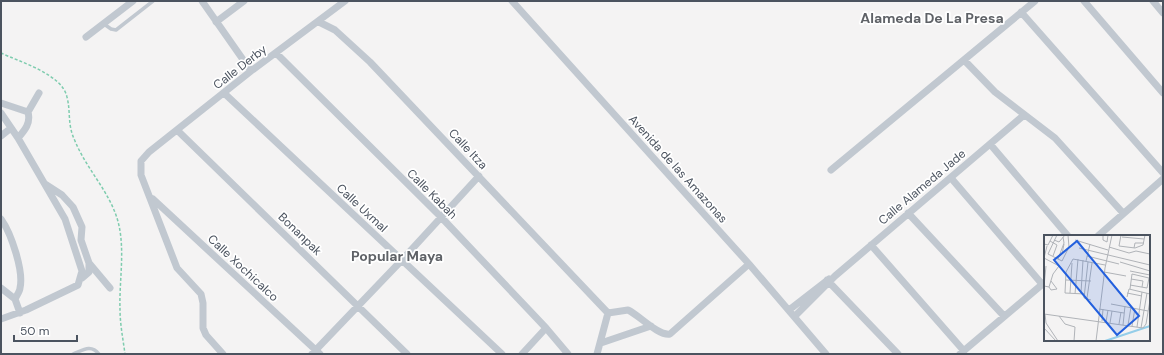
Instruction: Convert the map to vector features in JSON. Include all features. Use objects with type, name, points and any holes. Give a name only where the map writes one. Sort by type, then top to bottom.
[{"type":"street","points":[[86,37],[134,1]]},
{"type":"street","points":[[202,1],[251,71]]},
{"type":"street","points":[[216,22],[244,1]]},
{"type":"street","name":"Calle Derby","points":[[151,198],[141,175],[140,168],[141,161],[149,152],[251,71],[346,1]]},
{"type":"street","name":"Avenida de las Amazonas","points":[[512,1],[749,264],[826,354]]},
{"type":"street","points":[[831,170],[1035,1]]},
{"type":"street","points":[[1084,1],[1163,93]]},
{"type":"street","points":[[1153,1],[1163,13]]},
{"type":"street","points":[[1021,12],[1163,173]]},
{"type":"street","name":"Calle Itza","points":[[318,22],[335,30],[370,62],[608,313]]},
{"type":"street","name":"Calle Kabah","points":[[276,53],[441,217],[546,328],[568,354]]},
{"type":"street","points":[[964,60],[995,92],[1024,115],[1037,122],[1055,138],[1124,213]]},
{"type":"street","points":[[18,138],[27,125],[29,118],[28,112],[39,93]]},
{"type":"street","name":"Calle Uxmal","points":[[224,93],[502,354]]},
{"type":"street","points":[[1,103],[28,112]]},
{"type":"street","points":[[1,113],[18,138],[65,219],[82,271],[82,278]]},
{"type":"street","name":"Calle Alameda Jade","points":[[789,310],[835,276],[1024,115]]},
{"type":"street","points":[[1,136],[11,128]]},
{"type":"street","name":"Bonanpak","points":[[177,130],[358,304],[407,354]]},
{"type":"street","points":[[990,144],[1067,235]]},
{"type":"street","points":[[316,353],[358,304],[402,261],[478,176]]},
{"type":"street","points":[[871,245],[962,352],[1044,283],[951,178]]},
{"type":"street","points":[[1099,235],[1163,179]]},
{"type":"street","points":[[1,320],[20,313],[78,285],[82,278],[89,272],[89,263],[81,240],[82,227],[73,207],[62,195],[43,182]]},
{"type":"street","points":[[151,198],[176,268],[200,294],[203,303],[203,328],[206,335],[223,354]]},
{"type":"street","name":"Calle Xochicalco","points":[[151,198],[316,353]]},
{"type":"street","points":[[908,213],[1004,316]]},
{"type":"street","points":[[1,219],[14,246],[20,277],[20,289],[15,299]]},
{"type":"street","points":[[89,263],[110,288]]},
{"type":"street","points":[[597,354],[608,313],[628,310],[667,335],[674,332],[749,264]]},
{"type":"street","points":[[828,281],[898,354]]},
{"type":"street","name":"Calle Alameda Jade","points":[[795,316],[828,281]]},
{"type":"street","points":[[1,288],[15,299],[20,313]]},
{"type":"street","points":[[601,343],[651,326]]},
{"type":"street","points":[[522,354],[546,328]]},
{"type":"lane","points":[[104,24],[111,29],[116,30],[153,1]]},
{"type":"lane","points":[[73,354],[88,348],[93,349],[99,354]]},
{"type":"path","points":[[1,53],[39,70],[56,80],[64,88],[68,98],[69,126],[75,142],[110,200],[117,218],[121,239],[120,308],[125,354]]},
{"type":"district","name":"Alameda De La Presa","points":[[932,18]]},
{"type":"district","name":"Popular Maya","points":[[397,256]]}]
